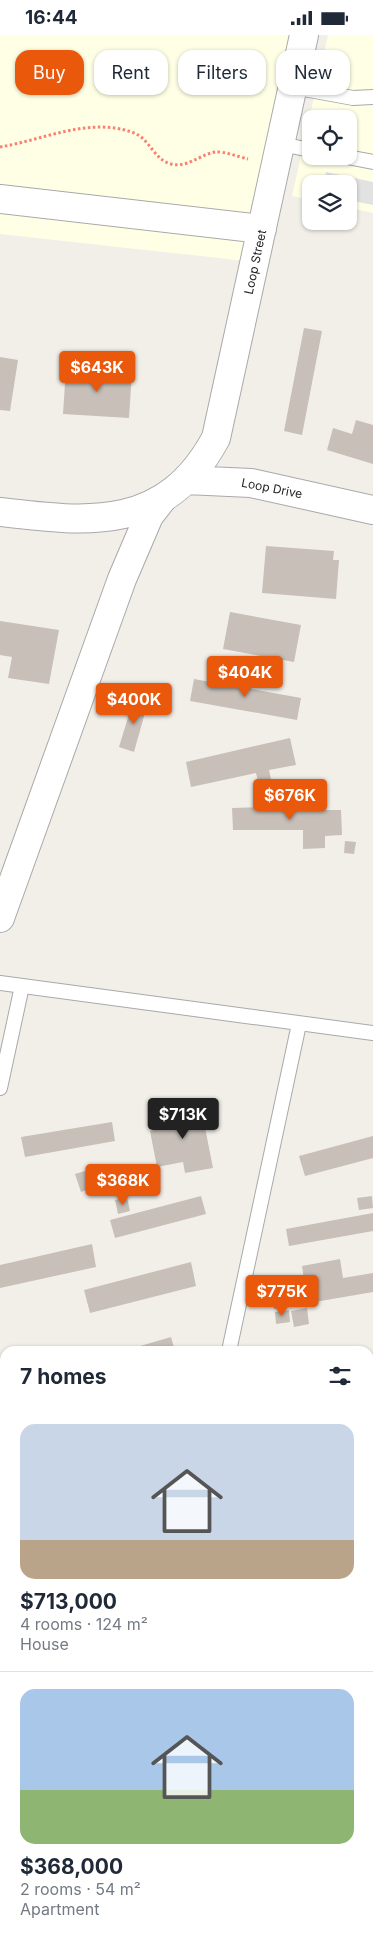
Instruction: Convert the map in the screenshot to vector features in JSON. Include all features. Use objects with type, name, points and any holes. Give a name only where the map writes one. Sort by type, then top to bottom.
[{"type":"street","name":"Loop Street","points":[[301,50],[304,35]]},
{"type":"street","name":"Loop Street","points":[[186,480],[202,463],[216,438],[291,95]]},
{"type":"street","points":[[0,199],[262,229]]},
{"type":"street","points":[[0,512],[58,519],[116,517],[147,507],[163,498],[186,480]]},
{"type":"street","name":"Loop Drive","points":[[186,480],[251,483],[373,510]]},
{"type":"street","points":[[0,918],[122,579],[149,516],[163,498]]},
{"type":"lane","points":[[337,95],[353,98],[373,97]]},
{"type":"lane","points":[[280,144],[302,148]]},
{"type":"lane","points":[[357,159],[373,162]]},
{"type":"lane","points":[[0,983],[373,1033]]},
{"type":"lane","points":[[0,1089],[22,985]]},
{"type":"lane","points":[[230,1346],[299,1024]]},
{"type":"path","points":[[0,147],[68,131],[97,127],[124,129],[138,134],[158,157],[170,164],[184,165],[216,152],[254,161]]},
{"type":"shaded area","points":[[0,35],[305,35],[302,50],[276,50],[276,95],[292,95],[255,262],[0,234]]},
{"type":"shaded area","points":[[328,35],[373,35],[373,213],[357,210],[357,175],[302,175],[302,198],[292,196],[302,151],[302,165],[357,165],[357,110],[311,110],[315,95],[350,95],[350,50],[325,50]]},
{"type":"shaded area","points":[[326,172],[340,175],[326,175]]},
{"type":"shaded area","points":[[357,179],[373,182],[373,205],[357,202]]},
{"type":"building","points":[[304,328],[322,331],[302,435],[284,431]]},
{"type":"building","points":[[0,357],[18,360],[10,411],[0,410]]},
{"type":"building","points":[[66,368],[132,372],[129,418],[63,414]]},
{"type":"building","points":[[356,420],[373,425],[373,464],[327,450],[333,428],[352,434]]},
{"type":"building","points":[[266,546],[334,551],[333,560],[339,560],[336,599],[262,593]]},
{"type":"building","points":[[230,612],[301,625],[294,662],[223,649]]},
{"type":"building","points":[[0,621],[59,630],[49,684],[8,678],[12,657],[0,655]]},
{"type":"building","points":[[229,675],[253,679],[251,689],[301,698],[297,720],[190,701],[194,679],[227,685]]},
{"type":"building","points":[[134,698],[148,702],[134,752],[119,747]]},
{"type":"building","points":[[290,738],[296,765],[269,770],[271,779],[258,781],[256,773],[191,787],[186,762]]},
{"type":"building","points":[[266,799],[289,799],[289,810],[341,810],[342,835],[325,836],[325,848],[303,849],[303,830],[233,830],[232,808],[266,807]]},
{"type":"building","points":[[345,841],[356,842],[354,854],[344,853]]},
{"type":"building","points":[[200,1102],[213,1168],[185,1173],[183,1162],[157,1167],[150,1131],[167,1127],[164,1110]]},
{"type":"building","points":[[112,1122],[115,1141],[25,1157],[21,1137]]},
{"type":"building","points":[[373,1136],[373,1158],[305,1176],[299,1156]]},
{"type":"building","points":[[101,1166],[104,1174],[90,1178],[88,1170]]},
{"type":"building","points":[[85,1171],[91,1188],[81,1192],[75,1174]]},
{"type":"building","points":[[201,1196],[206,1214],[115,1238],[110,1220]]},
{"type":"building","points":[[372,1196],[373,1208],[359,1210],[357,1198]]},
{"type":"building","points":[[127,1197],[130,1211],[118,1214],[115,1200]]},
{"type":"building","points":[[373,1213],[373,1231],[289,1246],[286,1229]]},
{"type":"building","points":[[92,1244],[96,1267],[0,1288],[0,1265]]},
{"type":"building","points":[[340,1259],[343,1278],[373,1273],[373,1292],[274,1309],[271,1292],[305,1286],[302,1266]]},
{"type":"building","points":[[191,1262],[196,1286],[90,1313],[84,1290]]},
{"type":"building","points":[[307,1308],[309,1324],[294,1327],[291,1311]]},
{"type":"building","points":[[289,1310],[290,1322],[276,1324],[275,1312]]},
{"type":"building","points":[[171,1337],[174,1346],[140,1346]]}]
